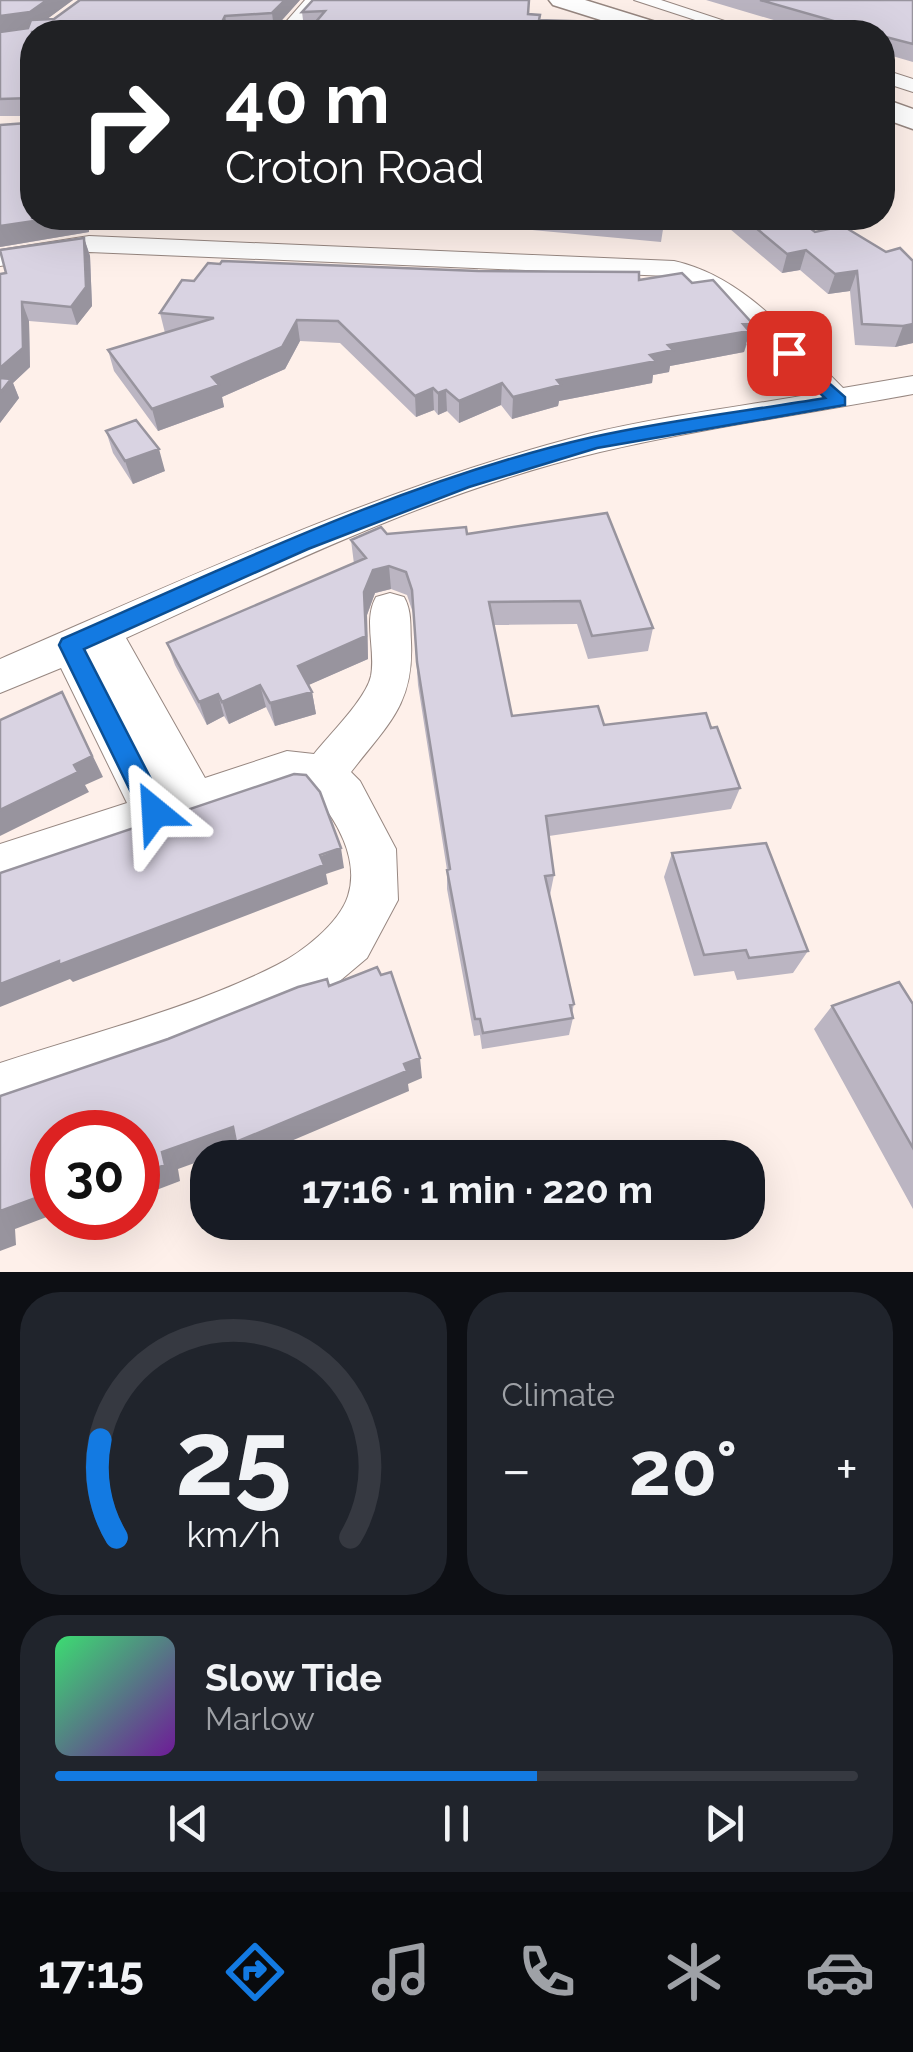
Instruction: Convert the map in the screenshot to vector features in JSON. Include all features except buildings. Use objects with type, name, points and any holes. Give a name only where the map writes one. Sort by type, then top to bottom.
[{"type":"main road","points":[[561,0],[625,20]]},
{"type":"street","points":[[296,20],[314,0]]},
{"type":"street","points":[[643,0],[709,20]]},
{"type":"street","points":[[706,19],[731,6]]},
{"type":"street","points":[[1,257],[89,244],[125,244],[679,270],[707,281],[739,306],[838,401]]},
{"type":"street","points":[[0,677],[300,544],[462,483],[594,443],[913,386]]},
{"type":"street","points":[[324,774],[385,696],[392,675],[390,606]]},
{"type":"street","points":[[86,638],[174,806]]},
{"type":"street","points":[[0,866],[287,770],[324,774],[344,794],[372,849],[373,900],[349,941],[297,984],[180,1030],[0,1091]]},
{"type":"route","points":[[155,812],[70,645],[300,544],[462,483],[594,443],[838,401],[789,353]]}]
